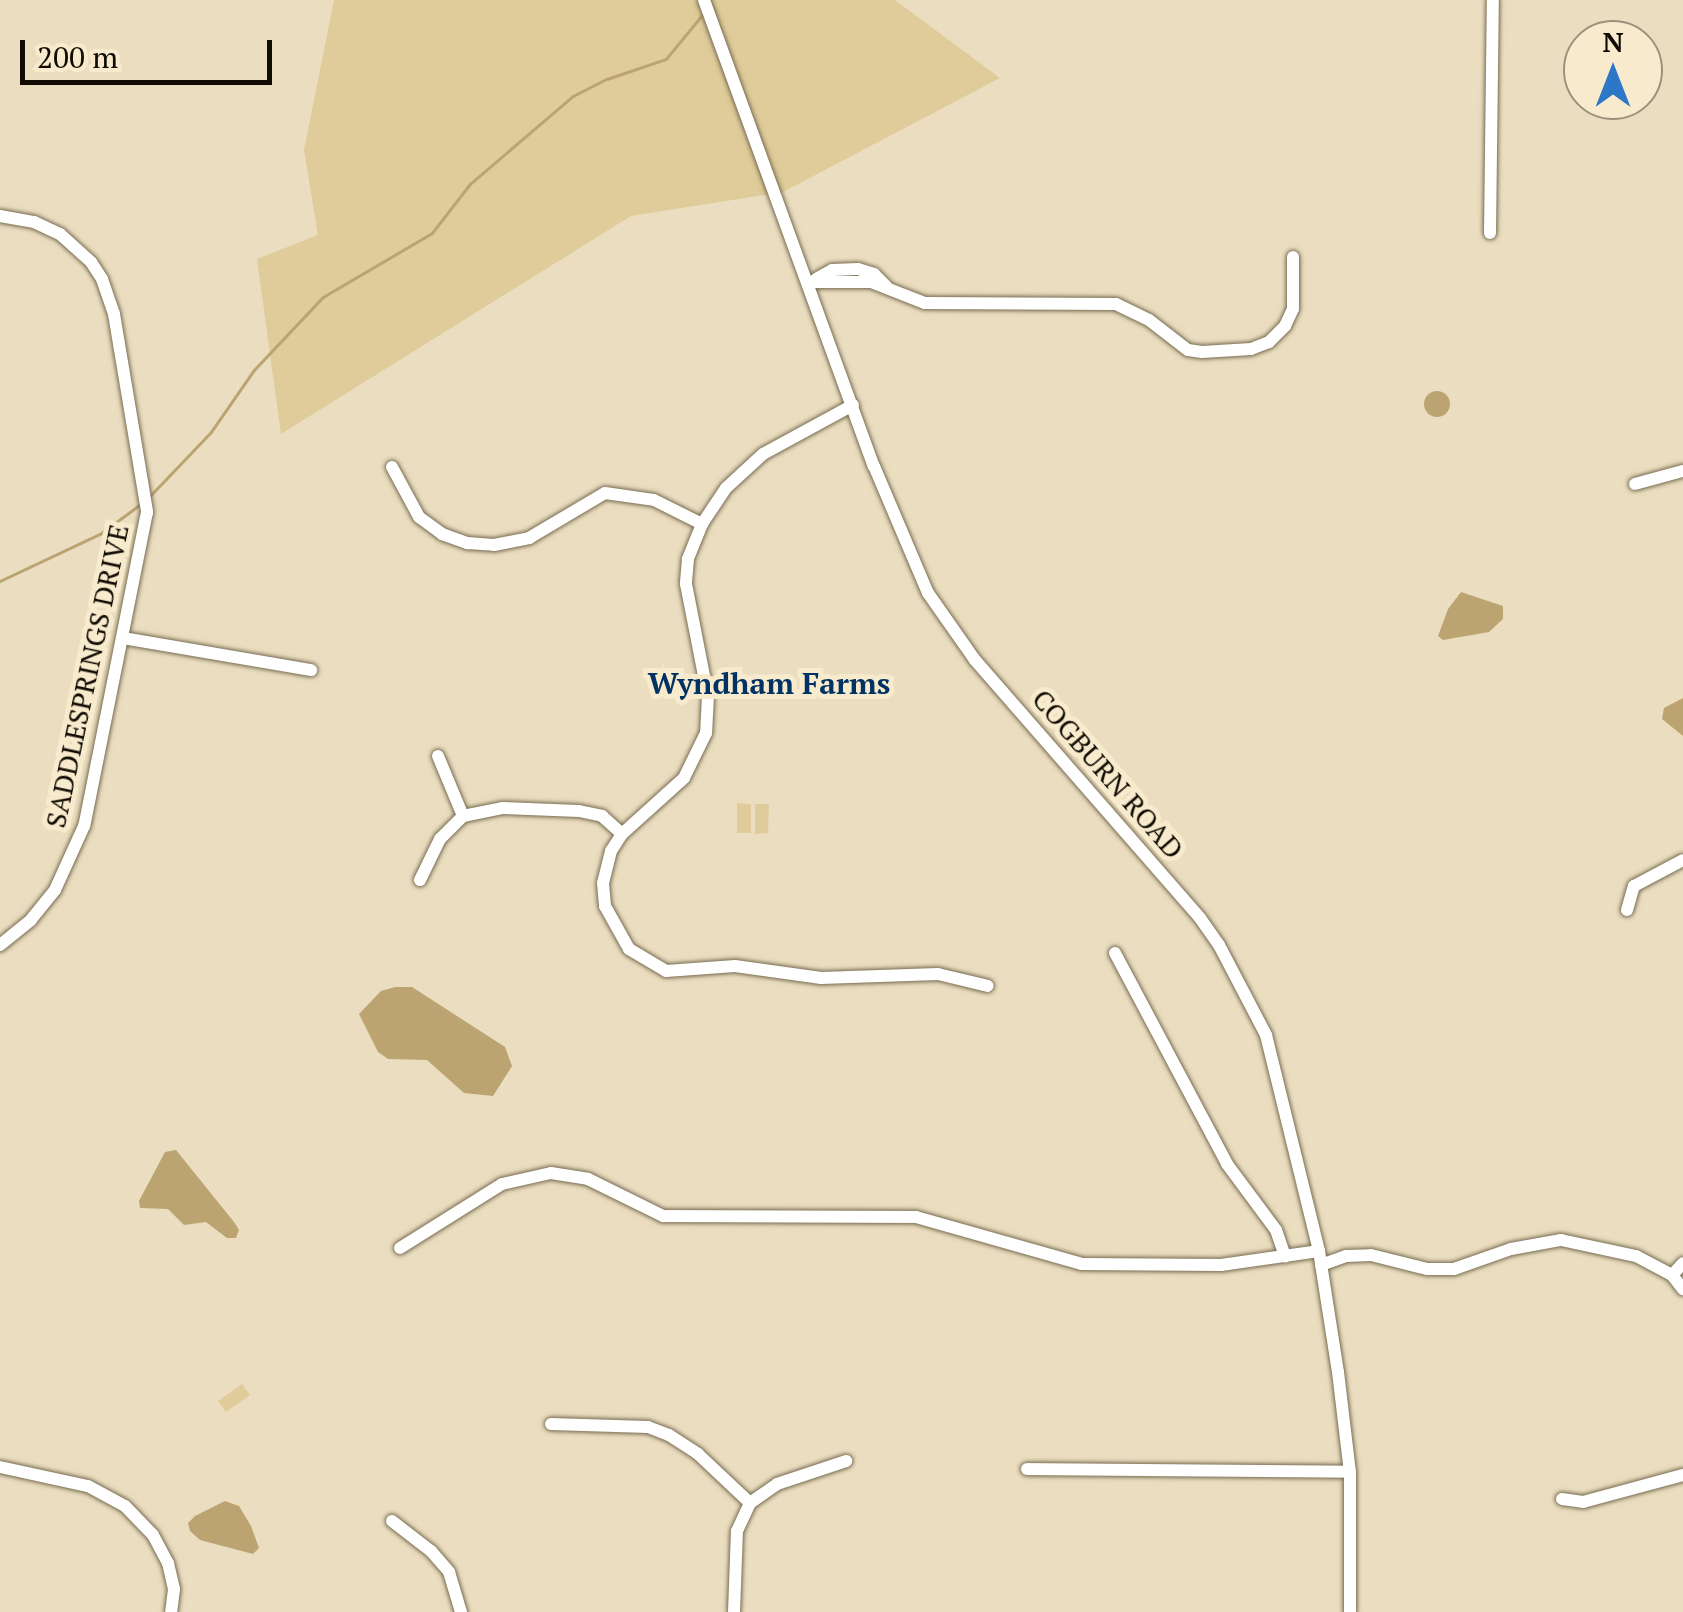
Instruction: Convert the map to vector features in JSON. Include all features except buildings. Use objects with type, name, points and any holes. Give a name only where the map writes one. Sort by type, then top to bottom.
[{"type":"street","name":"COGBURN ROAD","points":[[704,0],[852,405],[914,561],[946,622],[1200,918],[1244,990],[1272,1054],[1320,1258],[1350,1472],[1350,1612]]},
{"type":"street","points":[[1490,233],[1493,0]]},
{"type":"street","name":"SADDLESPRINGS DRIVE","points":[[0,216],[34,222],[60,234],[91,262],[110,298],[147,512],[84,826],[73,857],[45,903],[0,945]]},
{"type":"street","points":[[810,284],[832,270],[858,269],[925,303],[1116,304],[1149,320],[1188,350],[1251,349],[1268,342],[1285,326],[1293,309],[1293,257]]},
{"type":"street","points":[[852,405],[763,454],[726,488],[702,524],[688,559],[686,584],[708,696],[706,733],[684,778],[622,834],[605,868],[604,906],[630,949],[661,970],[736,966],[821,978],[938,974],[988,986]]},
{"type":"street","points":[[392,468],[419,517],[442,534],[466,543],[494,545],[530,538],[605,493],[654,500],[702,524]]},
{"type":"street","points":[[1635,484],[1683,471]]},
{"type":"street","points":[[123,638],[310,670]]},
{"type":"street","points":[[438,756],[463,816]]},
{"type":"street","points":[[420,880],[440,838],[463,816],[502,808],[579,811],[602,816],[622,834]]},
{"type":"street","points":[[1627,910],[1634,886],[1683,860]]},
{"type":"street","points":[[1115,953],[1227,1164],[1276,1230],[1285,1256]]},
{"type":"street","points":[[400,1248],[502,1184],[551,1173],[588,1179],[663,1216],[916,1217],[1082,1264],[1221,1265],[1285,1256],[1371,1255],[1427,1269],[1454,1270],[1511,1248],[1560,1240],[1622,1251],[1672,1275],[1683,1288]]},
{"type":"street","points":[[1672,1275],[1683,1263]]},
{"type":"street","points":[[551,1424],[648,1428],[669,1435],[698,1454],[750,1503]]},
{"type":"street","points":[[734,1612],[738,1531],[750,1503],[776,1484],[846,1462]]},
{"type":"street","points":[[0,1467],[88,1486],[126,1506],[154,1535],[168,1563],[174,1589],[171,1612]]},
{"type":"street","points":[[1026,1469],[1350,1472]]},
{"type":"street","points":[[1562,1499],[1583,1502],[1683,1475]]},
{"type":"street","points":[[392,1521],[431,1551],[449,1572],[461,1612]]},
{"type":"shaded area","points":[[334,0],[895,0],[1000,78],[783,192],[631,216],[281,434],[257,259],[318,235],[304,150]]},
{"type":"shaded area","points":[[1437,391],[1446,395],[1450,404],[1446,413],[1437,417],[1428,413],[1424,404],[1428,395]]},
{"type":"shaded area","points":[[1461,592],[1503,606],[1503,619],[1489,632],[1443,640],[1438,636],[1448,609]]},
{"type":"shaded area","points":[[1683,698],[1683,736],[1662,719],[1664,708]]},
{"type":"shaded area","points":[[737,803],[751,804],[751,833],[737,833]]},
{"type":"shaded area","points":[[755,804],[769,804],[768,833],[755,834]]},
{"type":"shaded area","points":[[412,987],[505,1047],[512,1066],[493,1096],[464,1093],[427,1060],[388,1059],[378,1052],[359,1014],[381,991]]},
{"type":"shaded area","points":[[176,1150],[234,1222],[239,1230],[236,1238],[227,1238],[206,1222],[184,1225],[168,1209],[140,1208],[139,1201],[165,1152]]},
{"type":"shaded area","points":[[242,1384],[250,1395],[226,1412],[218,1401]]},
{"type":"shaded area","points":[[225,1501],[239,1506],[251,1526],[259,1548],[253,1554],[200,1540],[190,1531],[188,1523],[195,1516]]},
{"type":"waterway","points":[[148,498],[211,432],[254,370],[323,297],[432,233],[470,184],[573,96],[607,79],[666,59],[703,14]]},
{"type":"waterway","points":[[0,581],[100,534],[142,503]]},
{"type":"district","name":"Wyndham Farms","points":[[769,683]]}]
